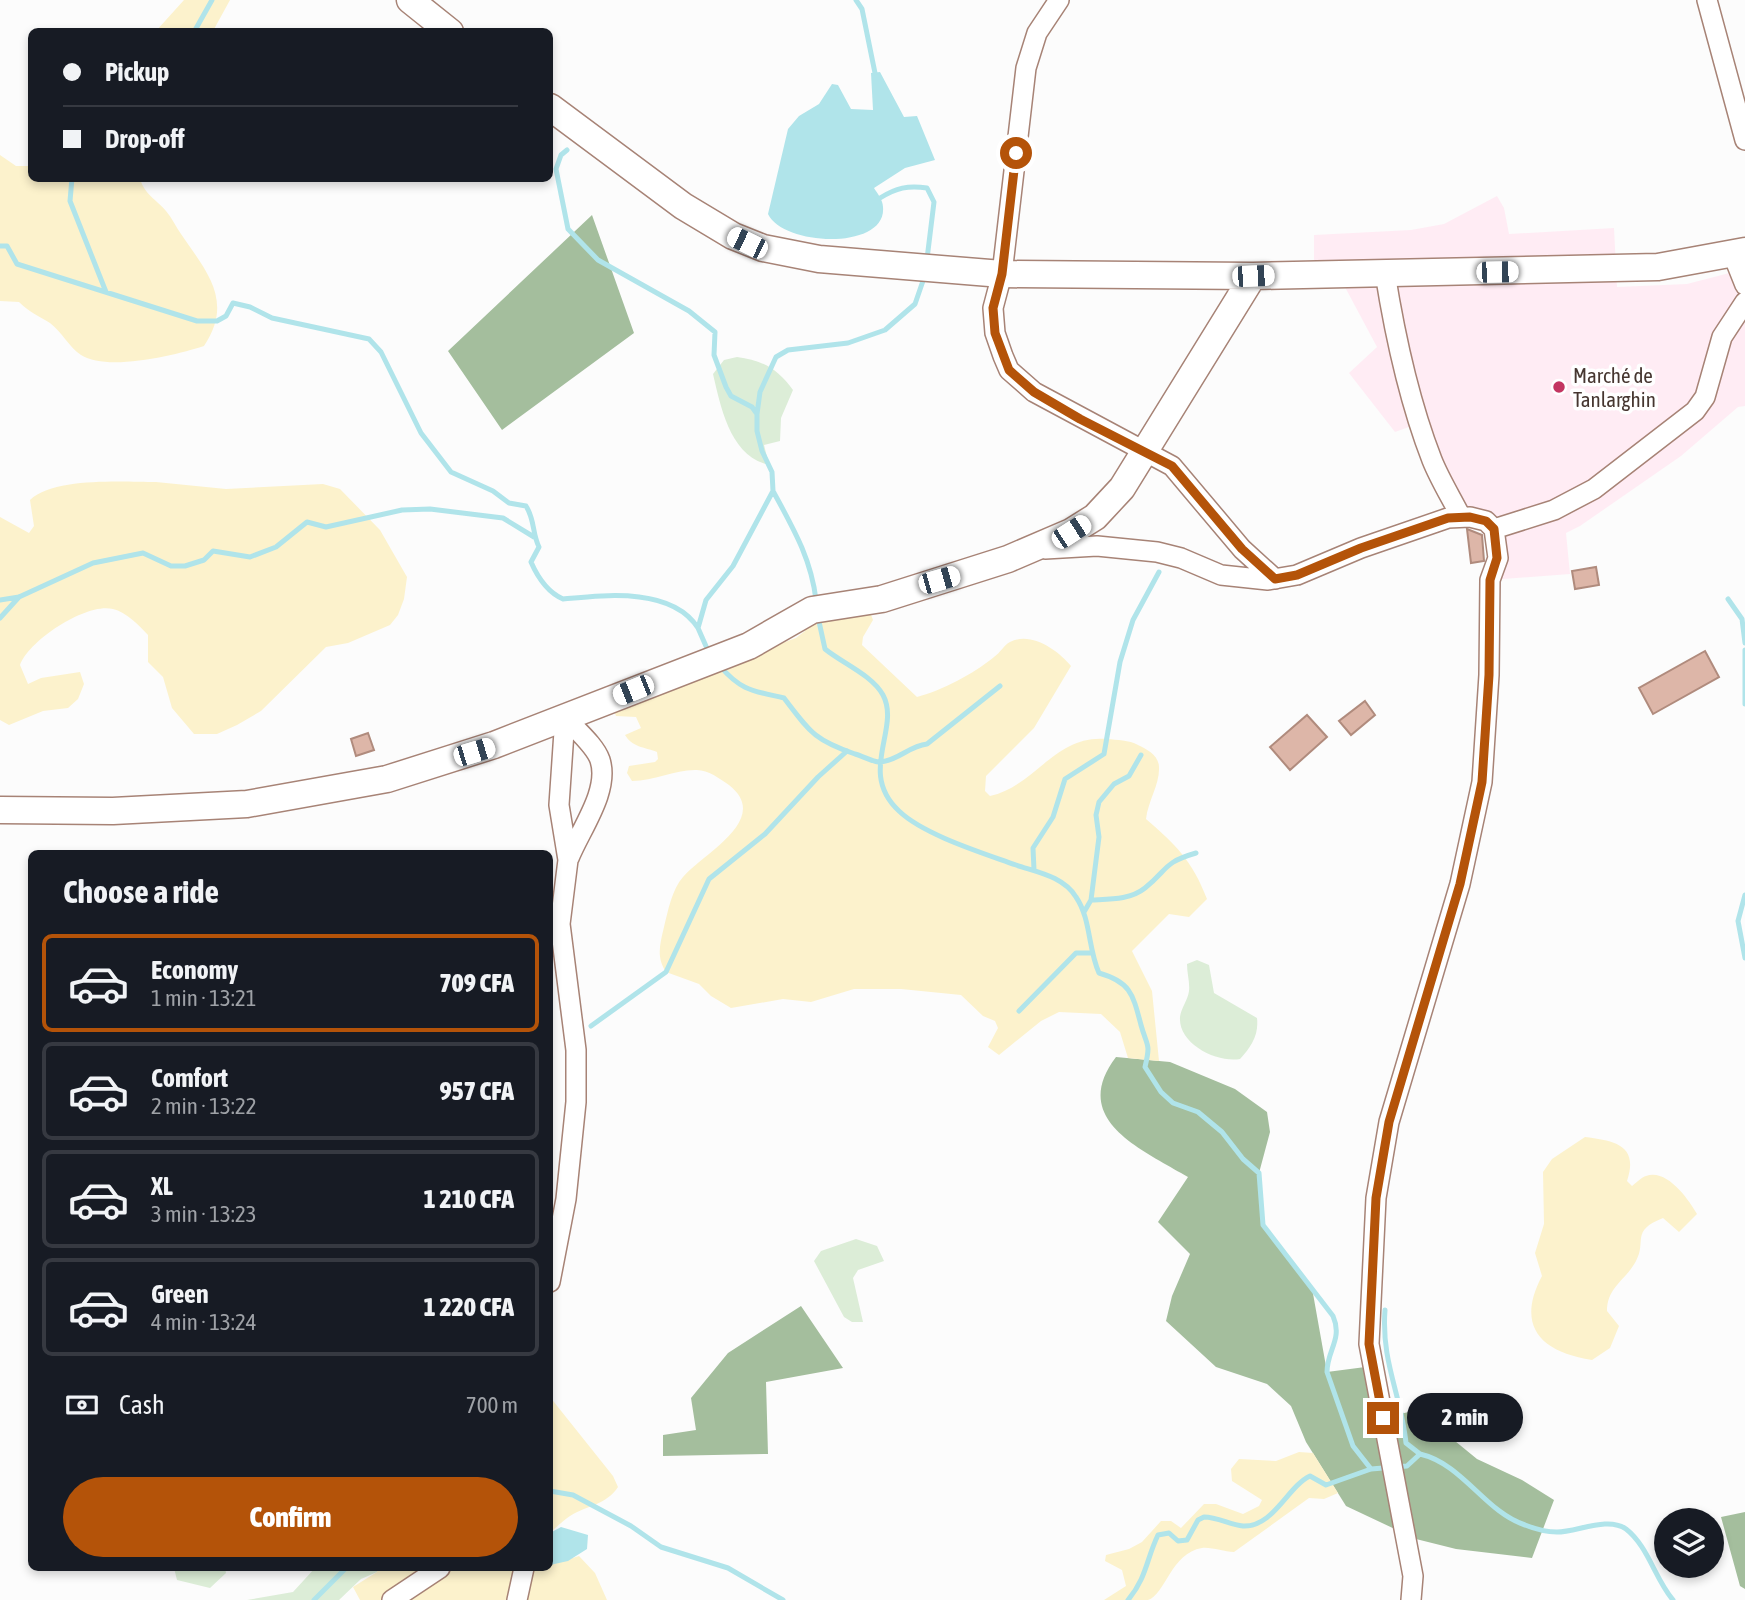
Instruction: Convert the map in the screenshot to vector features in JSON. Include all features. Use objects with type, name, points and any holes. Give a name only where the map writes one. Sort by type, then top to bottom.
[{"type":"street","points":[[410,0],[445,28]]},
{"type":"street","points":[[1059,0],[1037,33],[1026,68],[1002,274],[993,308],[995,333],[1009,370],[1034,392],[1172,466],[1242,549],[1275,579]]},
{"type":"street","points":[[1707,0],[1745,140]]},
{"type":"street","points":[[553,109],[683,206],[747,243],[819,259],[1002,274],[1253,276],[1658,267],[1739,253],[1745,285]]},
{"type":"street","points":[[1385,273],[1394,331],[1420,423],[1432,461],[1461,517]]},
{"type":"street","points":[[0,810],[113,811],[247,804],[387,779],[494,746],[749,646],[812,610],[882,599],[1030,550],[1071,532],[1095,517],[1122,488],[1253,276]]},
{"type":"street","points":[[1494,529],[1554,510],[1594,489],[1695,411],[1704,397],[1722,337],[1745,302]]},
{"type":"street","points":[[1030,550],[1097,546],[1157,552],[1181,558],[1221,575],[1275,579],[1297,575],[1421,526],[1461,517],[1486,521],[1494,529],[1497,558],[1490,580],[1489,675],[1482,782],[1460,884],[1389,1122],[1376,1198],[1369,1344],[1413,1576],[1411,1600]]},
{"type":"street","points":[[553,1266],[566,1199],[576,1102],[576,1050],[560,924],[568,860],[559,805],[565,717]]},
{"type":"street","points":[[565,717],[600,758],[601,775],[598,794],[568,860]]},
{"type":"street","points":[[392,1600],[436,1571]]},
{"type":"street","points":[[517,1600],[523,1571]]},
{"type":"shaded area","points":[[1497,196],[1504,208],[1509,234],[1614,228],[1617,287],[1687,284],[1745,269],[1745,406],[1738,407],[1681,456],[1566,533],[1570,574],[1490,580],[1494,529],[1470,517],[1420,423],[1395,432],[1349,373],[1377,347],[1338,274],[1314,275],[1314,235],[1411,230],[1444,224]]},
{"type":"green space","points":[[592,215],[634,333],[502,430],[448,351]]},
{"type":"green space","points":[[737,357],[754,360],[769,367],[793,390],[781,418],[780,441],[764,445],[769,465],[745,452],[729,429],[724,415],[713,374],[724,360]]},
{"type":"green space","points":[[1197,960],[1209,965],[1214,993],[1257,1018],[1257,1030],[1253,1040],[1240,1059],[1210,1055],[1192,1043],[1181,1027],[1180,1017],[1189,991],[1187,964]]},
{"type":"green space","points":[[1116,1057],[1170,1062],[1235,1089],[1267,1112],[1270,1132],[1259,1173],[1263,1225],[1312,1288],[1327,1372],[1373,1366],[1383,1418],[1417,1410],[1477,1459],[1522,1480],[1554,1500],[1532,1558],[1456,1549],[1416,1539],[1346,1506],[1306,1442],[1291,1406],[1267,1384],[1216,1367],[1166,1321],[1172,1296],[1190,1254],[1158,1222],[1188,1177],[1133,1144],[1106,1116],[1101,1099],[1103,1079]]},
{"type":"green space","points":[[856,1239],[877,1246],[884,1261],[858,1270],[853,1278],[863,1322],[852,1322],[844,1317],[814,1261],[821,1251]]},
{"type":"green space","points":[[801,1306],[843,1368],[766,1382],[768,1454],[663,1456],[663,1435],[696,1430],[691,1398],[728,1353]]},
{"type":"green space","points":[[1745,1512],[1745,1589],[1740,1586],[1724,1528],[1724,1516]]},
{"type":"green space","points":[[175,1571],[226,1573],[210,1588],[177,1580]]},
{"type":"green space","points":[[312,1571],[377,1571],[361,1579],[339,1600],[247,1600],[293,1592]]},
{"type":"sand","points":[[184,0],[230,0],[215,28],[159,28]]},
{"type":"sand","points":[[0,155],[16,166],[28,166],[28,182],[141,182],[170,217],[208,274],[214,287],[217,315],[213,330],[204,346],[142,360],[107,362],[81,355],[50,323],[19,302],[0,301]]},
{"type":"sand","points":[[90,482],[156,482],[226,489],[323,484],[340,489],[380,530],[407,577],[404,599],[398,615],[390,625],[348,643],[326,647],[261,711],[237,725],[217,734],[194,734],[172,708],[163,677],[148,662],[148,635],[123,613],[102,608],[89,611],[47,634],[20,665],[28,684],[41,678],[80,672],[84,684],[78,699],[68,708],[43,711],[9,725],[0,720],[0,517],[29,533],[34,526],[30,500],[55,487]]},
{"type":"sand","points":[[870,612],[873,620],[863,637],[862,645],[917,697],[967,675],[986,663],[1008,643],[1018,639],[1035,641],[1052,648],[1071,666],[1034,728],[986,776],[985,791],[990,796],[1020,782],[1073,744],[1089,740],[1131,742],[1149,751],[1157,759],[1158,780],[1146,819],[1182,854],[1207,899],[1189,917],[1169,914],[1132,951],[1152,991],[1159,1061],[1128,1058],[1120,1032],[1101,1014],[1059,1012],[1041,1021],[999,1055],[988,1047],[998,1028],[995,1021],[983,1016],[961,995],[901,989],[854,989],[811,1002],[783,999],[731,1008],[711,996],[699,984],[666,972],[661,961],[660,945],[676,888],[683,877],[730,835],[739,823],[743,810],[740,798],[729,785],[704,771],[687,770],[632,781],[627,773],[629,766],[655,762],[658,759],[657,752],[628,739],[625,735],[641,728],[636,717],[616,716],[612,705],[796,638],[805,631],[803,620]]},
{"type":"sand","points":[[1585,1137],[1615,1143],[1627,1152],[1630,1169],[1627,1181],[1632,1186],[1646,1176],[1662,1177],[1676,1187],[1697,1214],[1679,1232],[1663,1218],[1646,1227],[1636,1261],[1610,1296],[1608,1303],[1607,1311],[1619,1326],[1610,1348],[1592,1360],[1574,1356],[1546,1343],[1532,1322],[1531,1309],[1542,1276],[1535,1253],[1544,1224],[1543,1172],[1552,1159]]},
{"type":"sand","points":[[553,1401],[613,1476],[618,1487],[608,1498],[577,1512],[553,1530]]},
{"type":"sand","points":[[1299,1452],[1313,1453],[1338,1493],[1324,1499],[1309,1498],[1234,1552],[1206,1548],[1191,1551],[1176,1565],[1154,1597],[1148,1600],[1104,1600],[1126,1586],[1122,1570],[1105,1561],[1106,1555],[1129,1549],[1142,1542],[1161,1521],[1171,1521],[1181,1528],[1204,1504],[1216,1504],[1243,1514],[1259,1506],[1262,1500],[1232,1481],[1231,1469],[1239,1459],[1276,1461]]},
{"type":"sand","points":[[579,1556],[595,1573],[607,1600],[360,1600],[353,1587],[377,1571],[553,1571],[553,1564]]},
{"type":"water","points":[[880,72],[904,117],[917,116],[935,160],[905,168],[874,188],[883,207],[880,221],[869,231],[853,237],[812,238],[793,233],[778,225],[768,214],[788,129],[799,116],[819,104],[832,84],[838,85],[851,109],[873,110],[871,73]]},
{"type":"water","points":[[561,1527],[588,1535],[587,1549],[568,1561],[553,1564],[553,1531]]},
{"type":"building","points":[[1467,529],[1482,535],[1484,561],[1471,563]]},
{"type":"building","points":[[1596,567],[1599,585],[1575,589],[1572,571]]},
{"type":"building","points":[[1705,651],[1719,677],[1653,714],[1639,688]]},
{"type":"building","points":[[1365,701],[1375,715],[1351,735],[1339,721]]},
{"type":"building","points":[[1307,715],[1327,737],[1290,770],[1270,747]]},
{"type":"building","points":[[368,733],[374,750],[356,756],[351,739]]},
{"type":"waterway","points":[[196,28],[212,0]]},
{"type":"waterway","points":[[856,0],[862,9],[875,73]]},
{"type":"waterway","points":[[567,150],[561,155],[556,169],[568,229],[598,260],[689,311],[715,332],[714,355],[726,387],[731,396],[752,407],[757,414],[757,431],[762,451],[772,472],[773,491],[733,566],[706,600],[698,628],[709,653]]},
{"type":"waterway","points":[[72,182],[70,201],[106,292]]},
{"type":"waterway","points":[[880,198],[902,188],[927,188],[934,202],[927,259]]},
{"type":"waterway","points":[[0,246],[7,246],[17,264],[197,321],[217,321],[226,316],[233,303],[250,307],[272,318],[369,339],[381,352],[421,433],[451,472],[493,491],[509,503],[526,506],[539,547],[531,562],[552,593],[563,599],[617,596],[655,600],[686,615],[698,628]]},
{"type":"waterway","points":[[757,414],[760,392],[776,357],[788,350],[848,343],[885,330],[915,304],[925,275]]},
{"type":"waterway","points":[[773,491],[805,557],[816,600]]},
{"type":"waterway","points":[[0,600],[19,597],[93,563],[143,553],[171,566],[185,566],[204,560],[213,551],[250,557],[276,547],[307,522],[326,527],[402,510],[430,509],[503,518],[534,537]]},
{"type":"waterway","points":[[1034,870],[1033,848],[1053,817],[1065,779],[1104,754],[1120,662],[1133,620],[1159,572]]},
{"type":"waterway","points":[[0,618],[19,597]]},
{"type":"waterway","points":[[1728,599],[1742,619],[1745,643]]},
{"type":"waterway","points":[[818,617],[825,649],[872,681],[883,695],[887,722],[880,766],[881,781],[887,796],[899,811],[923,828],[971,849],[1057,879],[1071,890],[1081,906],[1099,973],[1124,985],[1133,998],[1148,1045],[1145,1067],[1161,1092],[1173,1103],[1198,1112],[1222,1132],[1243,1159],[1259,1173],[1263,1225],[1333,1316],[1336,1331],[1327,1372],[1353,1446],[1371,1469]]},
{"type":"waterway","points":[[1745,650],[1745,704]]},
{"type":"waterway","points":[[720,666],[742,685],[784,698],[807,727],[821,739],[878,762],[893,759],[927,744],[1000,686]]},
{"type":"waterway","points":[[591,1026],[666,972],[709,879],[765,834],[818,777],[847,751]]},
{"type":"waterway","points":[[1084,912],[1091,900],[1099,837],[1096,815],[1099,802],[1114,784],[1129,776],[1141,755]]},
{"type":"waterway","points":[[1091,900],[1133,895],[1145,888],[1171,863],[1196,853]]},
{"type":"waterway","points":[[1745,895],[1738,921],[1745,958]]},
{"type":"waterway","points":[[1019,1011],[1076,953],[1091,953]]},
{"type":"waterway","points":[[1385,1310],[1386,1346],[1406,1443],[1420,1454]]},
{"type":"waterway","points":[[1128,1600],[1143,1576],[1158,1535],[1169,1533],[1178,1541],[1187,1540],[1198,1520],[1204,1517],[1243,1526],[1254,1525],[1272,1514],[1294,1489],[1310,1476],[1326,1485],[1371,1469],[1407,1466],[1420,1454],[1449,1467],[1498,1510],[1529,1526],[1557,1532],[1602,1524],[1619,1525],[1626,1529],[1646,1553],[1673,1600]]},
{"type":"waterway","points":[[553,1492],[573,1495],[631,1526],[661,1547],[728,1568],[783,1600]]},
{"type":"waterway","points":[[314,1600],[343,1571]]},
{"type":"place","name":"Marché de Tanlarghin","points":[[1559,387]]},
{"type":"route","points":[[1016,153],[1002,274],[993,308],[995,333],[1009,370],[1034,392],[1172,466],[1197,499],[1242,549],[1275,579],[1297,575],[1361,548],[1448,518],[1470,517],[1486,521],[1494,529],[1497,558],[1490,580],[1489,675],[1482,782],[1460,884],[1389,1122],[1376,1198],[1369,1344],[1383,1418]]}]
